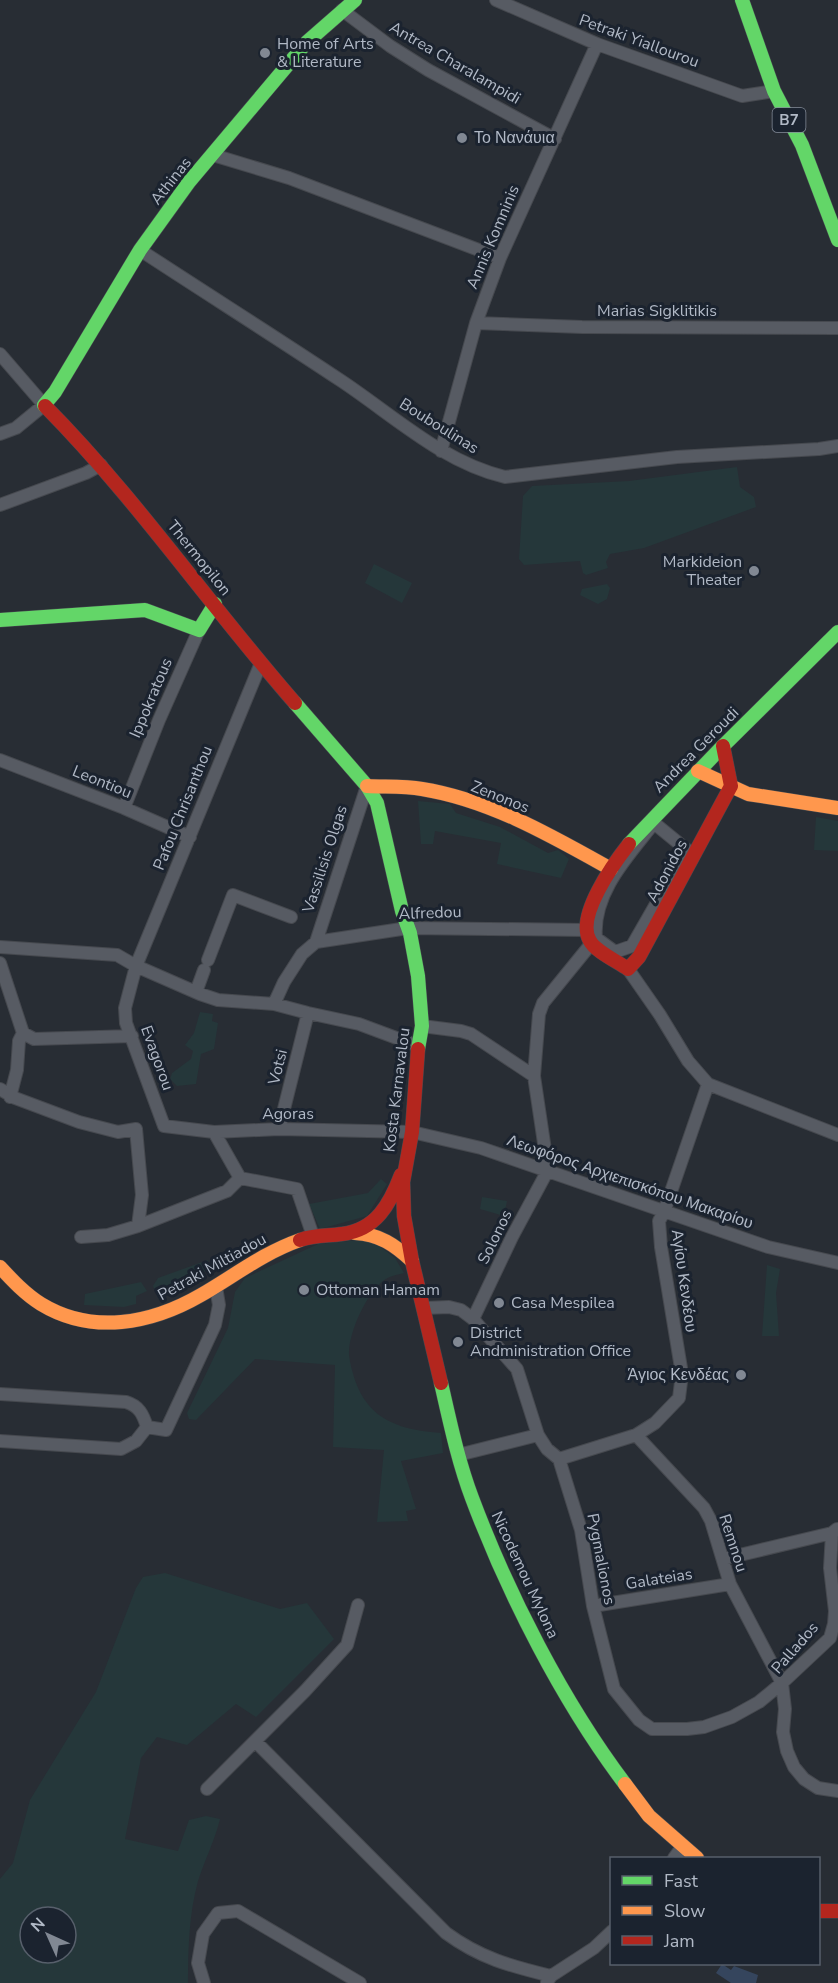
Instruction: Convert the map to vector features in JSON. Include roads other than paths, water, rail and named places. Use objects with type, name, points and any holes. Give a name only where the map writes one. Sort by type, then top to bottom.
[{"type":"street","name":"Athinas","points":[[44,405],[55,392],[140,250],[189,182],[307,42],[355,0]]},
{"type":"street","name":"Petraki Yiallourou","points":[[496,0],[597,44],[742,96],[774,91]]},
{"type":"street","name":"B7","points":[[742,0],[774,91],[802,145],[838,240]]},
{"type":"street","name":"Antrea Charalampidi","points":[[342,10],[390,46],[428,70],[555,139]]},
{"type":"street","name":"Annis Komninis","points":[[441,451],[476,323],[500,258],[597,44]]},
{"type":"street","points":[[213,155],[290,178],[500,258]]},
{"type":"street","name":"Bouboulinas","points":[[140,250],[341,381],[441,451],[483,472],[505,477],[677,457],[838,446]]},
{"type":"street","name":"Marias Sigklitikis","points":[[476,323],[582,327],[838,328]]},
{"type":"street","name":"Thermopilon","points":[[0,354],[100,465],[261,663],[367,786]]},
{"type":"street","points":[[0,434],[16,428],[44,405]]},
{"type":"street","points":[[0,505],[86,473],[100,465]]},
{"type":"street","name":"Ippokratous","points":[[124,808],[159,720],[199,630],[215,604]]},
{"type":"street","points":[[0,620],[145,610],[199,630]]},
{"type":"street","name":"Andrea Geroudi","points":[[586,930],[593,903],[610,869],[698,771],[838,632]]},
{"type":"street","name":"Pafou Chrisanthou","points":[[136,966],[261,663]]},
{"type":"street","points":[[723,746],[731,786]]},
{"type":"street","name":"Leontiou","points":[[0,760],[124,808],[190,837]]},
{"type":"street","points":[[698,771],[748,794],[838,808]]},
{"type":"street","name":"Zenonos","points":[[367,786],[430,790],[472,802],[539,831],[610,869]]},
{"type":"street","name":"Kosta Karnavalou","points":[[367,786],[377,803],[418,976],[422,1026],[418,1046],[412,1132],[403,1182],[404,1216],[412,1262]]},
{"type":"street","name":"Vassilisis Olgas","points":[[316,942],[367,786]]},
{"type":"street","name":"Adonidos","points":[[628,969],[639,957],[731,786]]},
{"type":"street","points":[[654,823],[687,850],[632,946],[615,952],[596,938],[595,922],[602,898],[620,866],[654,823]]},
{"type":"street","points":[[196,992],[233,895],[291,917]]},
{"type":"street","name":"Alfredou","points":[[316,942],[408,928],[586,930]]},
{"type":"street","points":[[586,930],[591,944],[628,969],[660,1015],[688,1062],[708,1084],[838,1135]]},
{"type":"street","points":[[274,1004],[284,982],[302,954],[316,942]]},
{"type":"street","points":[[548,1170],[534,1076],[539,1014],[543,1003],[591,944]]},
{"type":"street","points":[[0,947],[117,955],[136,966],[218,1000],[274,1004],[308,1014],[359,1024],[418,1046]]},
{"type":"street","points":[[0,963],[23,1033],[34,1039],[132,1036]]},
{"type":"street","name":"Evagorou","points":[[136,966],[124,1008],[126,1023],[164,1126]]},
{"type":"street","name":"Votsi","points":[[279,1130],[308,1014]]},
{"type":"street","points":[[422,1026],[471,1034],[534,1076]]},
{"type":"street","points":[[23,1033],[19,1041],[17,1070],[5,1093],[60,1116],[118,1132],[136,1129],[142,1195],[138,1226]]},
{"type":"street","name":"Αγίου Κενδέου","points":[[636,1435],[655,1423],[679,1398],[682,1374],[661,1247],[659,1221],[708,1084]]},
{"type":"street","name":"Agoras","points":[[164,1126],[214,1132],[279,1130],[412,1132]]},
{"type":"street","points":[[214,1132],[240,1178],[297,1189],[313,1236]]},
{"type":"street","name":"Λεωφόρος Αρχιεπισκόπου Μακαρίου","points":[[412,1132],[481,1148],[768,1247],[838,1263]]},
{"type":"street","name":"Petraki Miltiadou","points":[[0,1267],[27,1294],[41,1304],[75,1318],[104,1322],[140,1320],[164,1314],[216,1287],[240,1268],[263,1255],[298,1240],[313,1236],[351,1233],[368,1228],[378,1221],[396,1188],[406,1159]]},
{"type":"street","name":"Solonos","points":[[473,1319],[512,1237],[548,1170]]},
{"type":"street","points":[[81,1237],[108,1235],[138,1226],[227,1191],[240,1178]]},
{"type":"street","points":[[351,1233],[378,1236],[397,1247],[412,1262]]},
{"type":"street","name":"Nicodemou Mylona","points":[[412,1262],[458,1455],[476,1509],[499,1564],[535,1639],[606,1759],[678,1853],[693,1857]]},
{"type":"street","points":[[147,1427],[166,1430],[215,1325],[219,1305],[216,1287]]},
{"type":"street","name":"Pygmalionos","points":[[424,1308],[461,1310],[473,1319],[517,1369],[537,1435],[547,1449],[559,1459],[581,1530],[593,1606],[614,1689],[639,1720],[652,1729],[704,1727],[732,1717],[759,1702],[782,1683]]},
{"type":"street","points":[[0,1394],[126,1402],[140,1410],[147,1427]]},
{"type":"street","points":[[0,1441],[121,1449],[136,1441],[147,1427]]},
{"type":"street","points":[[458,1455],[537,1435]]},
{"type":"street","points":[[559,1459],[636,1435]]},
{"type":"street","name":"Remnou","points":[[636,1435],[704,1508],[711,1521],[729,1584],[782,1683]]},
{"type":"street","points":[[723,1559],[836,1533]]},
{"type":"street","name":"Pallados","points":[[836,1533],[830,1568],[835,1611],[830,1638],[782,1683],[785,1709],[783,1732],[787,1751],[794,1767],[804,1779],[818,1788],[838,1791]]},
{"type":"street","name":"Galateias","points":[[593,1606],[729,1584]]},
{"type":"street","points":[[207,1789],[305,1691],[347,1645],[358,1605]]},
{"type":"street","points":[[255,1742],[446,1933],[465,1946],[502,1964],[548,1980],[594,1948],[610,1934]]},
{"type":"street","points":[[204,1983],[198,1963],[202,1934],[218,1913],[238,1911],[360,1983]]},
{"type":"street","points":[[820,1911],[838,1911]]},
{"type":"water","points":[[724,1965],[731,1970],[734,1966],[758,1975],[756,1983],[731,1983],[716,1973]]},
{"type":"place","name":"Home of Arts & Literature","points":[[265,53]]},
{"type":"place","name":"Το Νανάυια","points":[[462,138]]},
{"type":"place","name":"Markideion Theater","points":[[754,571]]},
{"type":"place","name":"Ottoman Hamam","points":[[304,1290]]},
{"type":"place","name":"Casa Mespilea","points":[[499,1303]]},
{"type":"place","name":"District Andministration Office","points":[[458,1342]]},
{"type":"place","name":"Άγιος Κενδέας","points":[[741,1375]]}]
